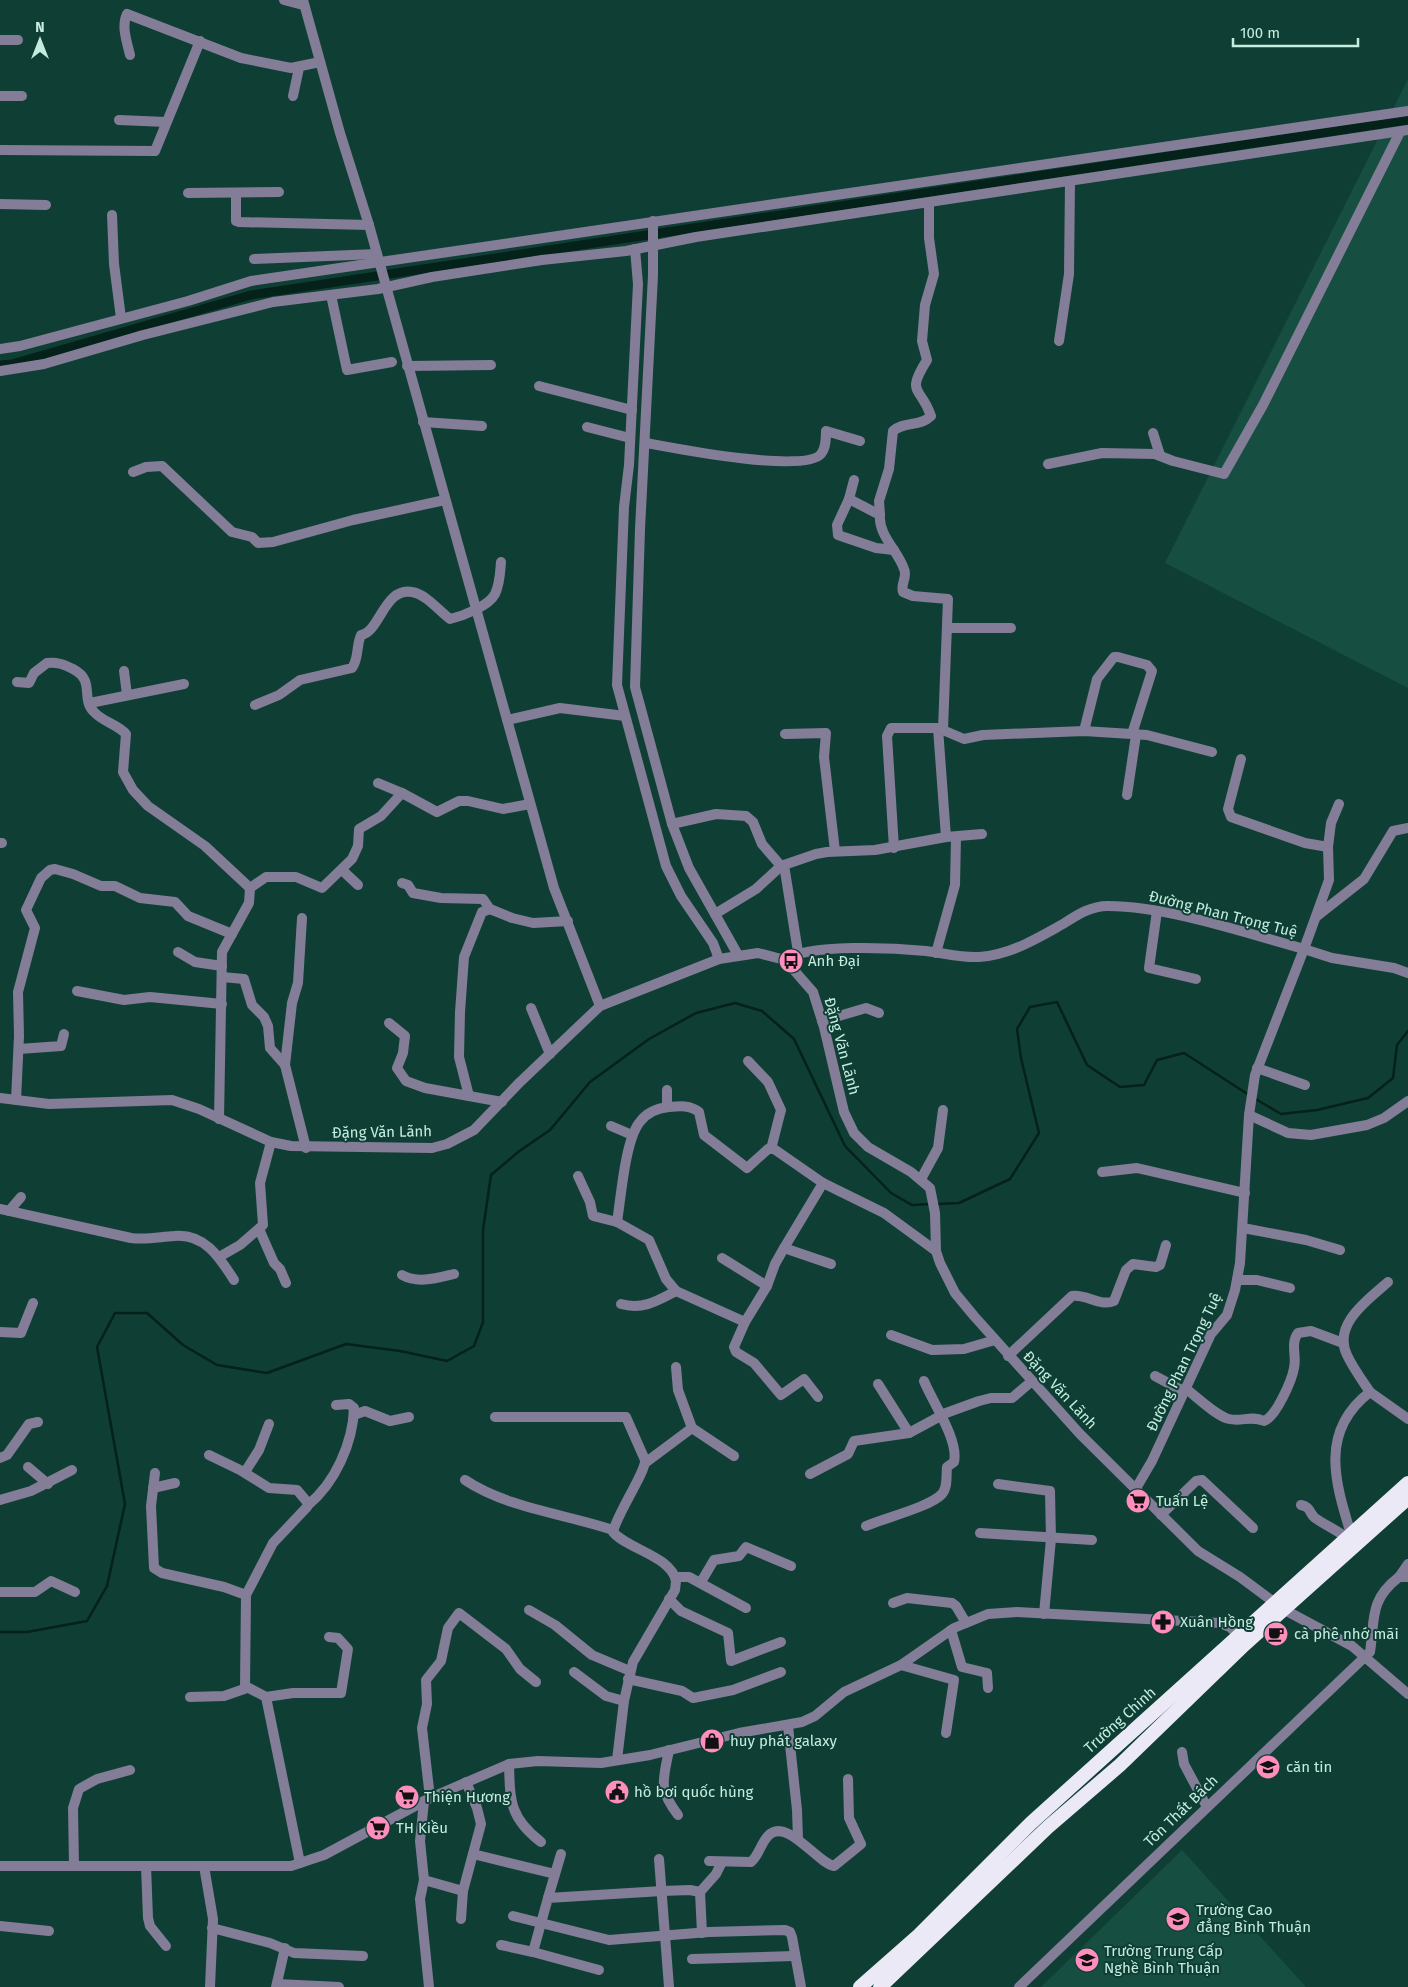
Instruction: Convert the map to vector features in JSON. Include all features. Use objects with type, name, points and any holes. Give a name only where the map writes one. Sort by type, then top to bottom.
[{"type":"highway","name":"Trường Chinh","points":[[1280,1606],[1349,1536],[1408,1483]]},
{"type":"highway","name":"Trường Chinh","points":[[860,1987],[920,1935],[1031,1823],[1280,1606],[1408,1498]]},
{"type":"highway","name":"Trường Chinh","points":[[880,1987],[1040,1834],[1120,1765],[1242,1640]]},
{"type":"street","points":[[284,0],[303,3],[369,225],[554,888],[600,1006]]},
{"type":"street","points":[[130,55],[125,35],[124,20],[127,14],[242,58],[283,68],[299,68],[320,62]]},
{"type":"street","points":[[0,40],[18,40]]},
{"type":"street","points":[[0,150],[155,151],[200,41]]},
{"type":"street","points":[[293,96],[299,68]]},
{"type":"street","points":[[0,96],[22,96]]},
{"type":"street","points":[[0,349],[20,346],[188,301],[251,281],[652,226],[1408,111]]},
{"type":"street","points":[[119,120],[166,122]]},
{"type":"street","points":[[0,371],[44,364],[272,302],[331,295],[432,277],[635,249],[696,237],[1404,131]]},
{"type":"street","points":[[1048,464],[1102,453],[1160,455],[1173,461],[1203,467],[1218,473],[1226,472],[1263,405],[1404,131]]},
{"type":"street","points":[[1059,341],[1069,274],[1070,182]]},
{"type":"street","points":[[236,192],[236,221],[239,222],[369,225]]},
{"type":"street","points":[[188,193],[279,192]]},
{"type":"street","points":[[929,203],[929,238],[934,274],[925,305],[922,331],[922,346],[927,360],[918,375],[916,384],[918,393],[931,416],[917,424],[899,426],[893,431],[889,469],[878,501],[882,527],[906,573],[902,588],[903,592],[913,596],[948,599],[948,628],[940,729],[955,885],[936,952]]},
{"type":"street","points":[[0,204],[46,205]]},
{"type":"street","points":[[112,214],[114,264],[121,318]]},
{"type":"street","points":[[652,226],[653,244],[646,443],[640,529],[636,687],[672,824],[689,868],[738,955]]},
{"type":"street","points":[[635,249],[638,284],[617,652],[619,690],[666,866],[681,896],[713,943],[719,960]]},
{"type":"street","points":[[254,259],[379,263]]},
{"type":"street","points":[[331,295],[347,370],[392,362]]},
{"type":"street","points":[[407,366],[491,365]]},
{"type":"street","points":[[539,386],[632,410]]},
{"type":"street","points":[[423,422],[482,426]]},
{"type":"street","points":[[587,427],[630,438]]},
{"type":"street","points":[[646,443],[695,453],[755,460],[812,459],[821,455],[825,447],[826,431],[860,442]]},
{"type":"street","points":[[1153,433],[1160,455]]},
{"type":"street","points":[[132,472],[157,465],[167,468],[232,532],[252,537],[258,543],[273,542],[353,520],[445,500]]},
{"type":"street","points":[[854,480],[849,499],[836,525],[838,535],[876,548],[894,550]]},
{"type":"street","points":[[849,499],[880,514]]},
{"type":"street","points":[[255,705],[279,695],[300,680],[352,668],[356,663],[356,650],[362,635],[369,633],[386,606],[404,592],[412,592],[419,595],[450,619],[475,609],[495,596],[499,584],[501,562]]},
{"type":"street","points":[[948,628],[1011,628]]},
{"type":"street","points":[[1084,731],[1096,679],[1114,657],[1147,665],[1152,670],[1134,734],[1127,795]]},
{"type":"street","points":[[17,682],[29,683],[34,673],[47,663],[63,664],[82,674],[86,679],[90,704],[96,714],[114,724],[126,734],[123,772],[132,790],[148,806],[205,846],[250,888]]},
{"type":"street","points":[[124,671],[127,695]]},
{"type":"street","points":[[90,704],[184,684]]},
{"type":"street","points":[[619,690],[636,687]]},
{"type":"street","points":[[507,720],[560,708],[625,716]]},
{"type":"street","points":[[894,848],[888,731],[896,727],[940,729],[964,739],[983,735],[1084,731],[1134,734],[1160,737],[1212,752]]},
{"type":"street","points":[[785,734],[826,734],[824,756],[835,851]]},
{"type":"street","points":[[1241,759],[1228,809],[1232,817],[1305,843],[1328,847]]},
{"type":"street","points":[[378,783],[402,792],[437,812],[443,811],[459,801],[468,801],[503,810],[530,804]]},
{"type":"street","points":[[219,1119],[222,952],[249,903],[250,888],[266,876],[280,876],[296,877],[322,888],[342,870],[356,851],[359,829],[381,816],[402,792]]},
{"type":"street","points":[[1339,804],[1330,823],[1328,847],[1329,880],[1304,949],[1332,958],[1408,973]]},
{"type":"street","points":[[672,824],[716,814],[746,816],[753,822],[762,844],[782,866],[798,952]]},
{"type":"street","points":[[1317,916],[1364,879],[1393,831],[1408,828]]},
{"type":"street","points":[[715,914],[756,889],[782,866],[816,854],[835,851],[894,848],[951,837],[982,834]]},
{"type":"street","points":[[16,1100],[19,1049],[18,992],[35,928],[31,916],[26,913],[26,907],[41,878],[50,870],[73,874],[101,886],[115,886],[140,898],[175,902],[188,916],[232,934]]},
{"type":"street","points":[[342,870],[358,885]]},
{"type":"street","points":[[402,884],[408,885],[413,894],[441,898],[484,899],[490,909],[512,918],[533,923],[568,921]]},
{"type":"street","name":"Đường Phan Trọng Tuệ","points":[[784,960],[798,952],[866,949],[936,952],[971,957],[1004,953],[1021,946],[1081,912],[1099,906],[1121,906],[1157,911],[1304,949],[1256,1072],[1249,1115],[1243,1228],[1237,1280],[1227,1315],[1211,1334],[1152,1460],[1135,1490]]},
{"type":"street","points":[[470,1096],[460,1067],[458,1051],[464,957],[482,912],[490,909]]},
{"type":"street","points":[[1157,911],[1149,968],[1196,979]]},
{"type":"street","points":[[302,918],[298,983],[292,1003],[285,1065],[306,1148]]},
{"type":"street","points":[[178,952],[195,962],[222,966]]},
{"type":"street","name":"Đặng Văn Lãnh","points":[[0,1098],[50,1104],[164,1100],[187,1104],[271,1142],[306,1148],[389,1149],[440,1146],[474,1130],[600,1006],[719,960],[738,955],[758,953],[784,960],[812,992],[822,1021],[844,1112],[854,1133],[868,1147],[921,1179],[932,1192],[936,1251],[946,1277],[955,1293],[1008,1356],[1135,1490],[1198,1550],[1280,1606],[1352,1646],[1408,1694]]},
{"type":"street","points":[[222,977],[244,979],[252,1006],[264,1016],[268,1026],[270,1048],[285,1065]]},
{"type":"street","points":[[77,991],[124,1000],[150,997],[222,1004]]},
{"type":"street","points":[[531,1008],[550,1054]]},
{"type":"street","points":[[822,1021],[866,1008],[879,1013]]},
{"type":"street","points":[[389,1023],[401,1032],[406,1039],[397,1068],[402,1078],[425,1088],[502,1102]]},
{"type":"street","points":[[19,1049],[61,1046],[64,1034]]},
{"type":"street","points":[[617,1222],[632,1136],[639,1122],[654,1110],[667,1107],[692,1107],[699,1112],[704,1135],[747,1168],[771,1149],[781,1110],[768,1082],[748,1061]]},
{"type":"street","points":[[1256,1072],[1306,1085]]},
{"type":"street","points":[[667,1090],[667,1107]]},
{"type":"street","points":[[1249,1115],[1288,1132],[1311,1135],[1368,1126],[1384,1118],[1408,1101]]},
{"type":"street","points":[[921,1179],[938,1148],[942,1110]]},
{"type":"street","points":[[611,1126],[632,1136]]},
{"type":"street","points":[[219,1257],[240,1246],[259,1229],[264,1221],[261,1173],[271,1142]]},
{"type":"street","points":[[771,1149],[823,1183],[884,1213],[936,1251]]},
{"type":"street","points":[[1102,1172],[1137,1168],[1245,1192]]},
{"type":"street","points":[[578,1176],[590,1202],[593,1216],[617,1222],[650,1240],[666,1279],[676,1291],[745,1322]]},
{"type":"street","points":[[818,1397],[804,1379],[781,1395],[754,1363],[736,1352],[735,1342],[767,1286],[775,1264],[823,1183]]},
{"type":"street","points":[[4,1210],[21,1197]]},
{"type":"street","points":[[4,1210],[131,1238],[187,1237],[202,1242],[219,1257],[234,1280]]},
{"type":"street","points":[[1243,1228],[1306,1240],[1340,1250]]},
{"type":"street","points":[[259,1229],[274,1263],[280,1269],[286,1283]]},
{"type":"street","points":[[1008,1356],[1072,1296],[1087,1297],[1107,1303],[1114,1301],[1126,1270],[1133,1264],[1156,1267],[1160,1265],[1166,1245]]},
{"type":"street","points":[[784,1248],[832,1264]]},
{"type":"street","points":[[722,1258],[767,1286]]},
{"type":"street","points":[[402,1275],[410,1280],[422,1280],[454,1274]]},
{"type":"street","points":[[1237,1280],[1257,1280],[1290,1288]]},
{"type":"street","points":[[1388,1282],[1356,1312],[1348,1324],[1343,1343],[1347,1356],[1370,1392],[1408,1419]]},
{"type":"street","points":[[621,1304],[632,1307],[645,1306],[676,1291]]},
{"type":"street","points":[[0,1332],[22,1333],[33,1303]]},
{"type":"street","points":[[1155,1376],[1184,1389],[1224,1417],[1238,1420],[1252,1417],[1264,1421],[1271,1415],[1289,1384],[1294,1368],[1294,1348],[1298,1333],[1311,1331],[1343,1343]]},
{"type":"street","points":[[891,1335],[932,1350],[964,1348],[995,1340]]},
{"type":"street","points":[[676,1367],[678,1390],[692,1428],[734,1456]]},
{"type":"street","points":[[866,1526],[926,1506],[942,1494],[946,1482],[947,1468],[955,1459],[952,1440],[924,1381]]},
{"type":"street","points":[[810,1474],[848,1454],[854,1440],[909,1433],[941,1416],[991,1398],[1012,1398],[1032,1381]]},
{"type":"street","points":[[878,1384],[909,1433]]},
{"type":"street","points":[[1349,1536],[1338,1481],[1335,1442],[1350,1412],[1370,1392]]},
{"type":"street","points":[[329,1636],[338,1638],[348,1649],[341,1693],[293,1693],[266,1698],[247,1688],[245,1682],[246,1595],[273,1543],[315,1499],[347,1448],[354,1408],[349,1404],[336,1405]]},
{"type":"street","points":[[354,1415],[365,1411],[390,1421],[409,1417]]},
{"type":"street","points":[[495,1417],[626,1417],[645,1463]]},
{"type":"street","points":[[0,1458],[7,1455],[29,1424],[38,1422]]},
{"type":"street","points":[[245,1472],[259,1450],[269,1424]]},
{"type":"street","points":[[613,1530],[629,1492],[645,1463],[692,1428]]},
{"type":"street","points":[[209,1455],[245,1472],[269,1488],[296,1490],[307,1500],[308,1505]]},
{"type":"street","points":[[28,1467],[48,1484]]},
{"type":"street","points":[[0,1500],[48,1484],[72,1470]]},
{"type":"street","points":[[155,1473],[151,1506],[154,1568],[162,1573],[224,1586],[246,1595]]},
{"type":"street","points":[[465,1480],[478,1488],[508,1500],[613,1530],[614,1534],[658,1560],[675,1577],[675,1590],[637,1653],[629,1675],[617,1760]]},
{"type":"street","points":[[1162,1515],[1196,1481],[1202,1480],[1253,1528]]},
{"type":"street","points":[[153,1488],[174,1483]]},
{"type":"street","points":[[998,1484],[1050,1492],[1050,1539],[1044,1614]]},
{"type":"street","points":[[1301,1504],[1310,1509],[1314,1518],[1349,1536]]},
{"type":"street","points":[[980,1533],[1050,1539],[1092,1540]]},
{"type":"street","points":[[701,1582],[714,1560],[738,1556],[746,1547],[791,1566]]},
{"type":"street","points":[[1364,1657],[1370,1652],[1373,1611],[1388,1587],[1403,1577],[1408,1564]]},
{"type":"street","points":[[675,1577],[689,1576],[746,1608]]},
{"type":"street","points":[[0,1592],[35,1592],[51,1581],[75,1592]]},
{"type":"street","points":[[893,1603],[907,1598],[952,1603],[956,1606],[966,1623]]},
{"type":"street","points":[[669,1599],[681,1611],[728,1633],[731,1661],[781,1642]]},
{"type":"street","points":[[529,1610],[555,1625],[592,1655],[629,1675],[682,1690],[693,1698],[720,1694],[781,1672]]},
{"type":"street","points":[[429,1987],[420,1897],[424,1880],[420,1841],[427,1800],[422,1728],[426,1704],[426,1680],[441,1661],[448,1628],[459,1613],[506,1649],[520,1669],[536,1682]]},
{"type":"street","points":[[0,1866],[291,1866],[300,1864],[324,1855],[427,1800],[509,1764],[538,1761],[591,1763],[617,1760],[669,1750],[738,1733],[788,1726],[815,1716],[844,1692],[900,1665],[951,1630],[995,1613],[1220,1623],[1230,1627],[1242,1640]]},
{"type":"street","points":[[946,1733],[954,1680],[962,1667],[951,1630]]},
{"type":"street","name":"Tôn Thất Bách","points":[[1019,1987],[1364,1657]]},
{"type":"street","points":[[900,1665],[954,1680]]},
{"type":"street","points":[[962,1667],[987,1673],[988,1688]]},
{"type":"street","points":[[574,1672],[606,1696],[624,1701]]},
{"type":"street","points":[[190,1697],[224,1696],[247,1688]]},
{"type":"street","points":[[266,1698],[300,1864]]},
{"type":"street","points":[[788,1726],[797,1810],[798,1840]]},
{"type":"street","points":[[669,1750],[662,1787],[667,1801],[678,1815]]},
{"type":"street","points":[[1182,1752],[1184,1764],[1207,1807]]},
{"type":"street","points":[[509,1764],[511,1800],[515,1815],[525,1830],[541,1842]]},
{"type":"street","points":[[74,1866],[73,1808],[79,1789],[97,1779],[130,1770]]},
{"type":"street","points":[[709,1861],[751,1862],[772,1833],[784,1833],[798,1840],[832,1866],[861,1844],[849,1818],[848,1779]]},
{"type":"street","points":[[461,1919],[464,1891],[481,1824],[477,1808],[466,1782]]},
{"type":"street","points":[[473,1854],[555,1874]]},
{"type":"street","points":[[533,1952],[561,1854]]},
{"type":"street","points":[[659,1859],[670,1987]]},
{"type":"street","points":[[702,1933],[700,1892],[716,1874],[722,1862]]},
{"type":"street","points":[[146,1866],[148,1918],[150,1926],[166,1946]]},
{"type":"street","points":[[204,1866],[212,1908],[210,1987]]},
{"type":"street","points":[[424,1880],[464,1891]]},
{"type":"street","points":[[548,1898],[662,1891],[690,1890],[700,1892]]},
{"type":"street","points":[[513,1916],[609,1940],[702,1933],[784,1930],[790,1932],[792,1937],[801,1987]]},
{"type":"street","points":[[0,1926],[49,1931]]},
{"type":"street","points":[[212,1928],[285,1948],[294,1953],[363,1956]]},
{"type":"street","points":[[500,1946],[533,1952],[600,1970]]},
{"type":"street","points":[[285,1948],[276,1985],[339,1987]]},
{"type":"street","points":[[692,1959],[794,1956]]},
{"type":"shaded area","points":[[1408,79],[1408,688],[1165,563]]},
{"type":"shaded area","name":"Trường Cao đẳng Bình Thuận","points":[[1182,1850],[1306,1987],[1041,1987]]},
{"type":"waterway","points":[[0,365],[12,364],[251,295],[1408,120]]},
{"type":"waterway","points":[[936,1204],[959,1203],[1010,1179],[1039,1133],[1021,1058],[1017,1029],[1030,1007],[1057,1002],[1087,1065],[1120,1087],[1144,1085],[1157,1060],[1184,1053],[1249,1095]]},
{"type":"waterway","points":[[0,1632],[27,1632],[87,1621],[107,1586],[125,1504],[97,1347],[115,1313],[147,1313],[183,1345],[217,1365],[267,1373],[346,1344],[400,1351],[447,1361],[474,1346],[483,1322],[483,1230],[491,1175],[518,1152],[550,1130],[590,1082],[649,1039],[696,1013],[735,1003],[762,1011],[794,1039],[845,1146],[891,1193],[912,1205],[931,1204]]},
{"type":"waterway","points":[[1254,1098],[1281,1114],[1317,1110],[1368,1098],[1393,1078],[1397,1045],[1408,1031]]},
{"type":"place","name":"Anh Đại","points":[[791,961]]},
{"type":"place","name":"Tuấn Lệ","points":[[1138,1501]]},
{"type":"place","name":"Xuân Hồng","points":[[1163,1622]]},
{"type":"place","name":"cà phê nhớ mãi","points":[[1276,1634]]},
{"type":"place","name":"huy phát galaxy","points":[[712,1741]]},
{"type":"place","name":"căn tin","points":[[1268,1767]]},
{"type":"place","name":"hồ bơi quốc hùng","points":[[617,1792]]},
{"type":"place","name":"Thiện Hương","points":[[407,1797]]},
{"type":"place","name":"TH Kiều","points":[[378,1828]]},
{"type":"place","name":"Trường Cao đẳng Bình Thuận","points":[[1178,1919]]},
{"type":"place","name":"Trường Trung Cấp Nghề Bình Thuận","points":[[1087,1960]]}]
